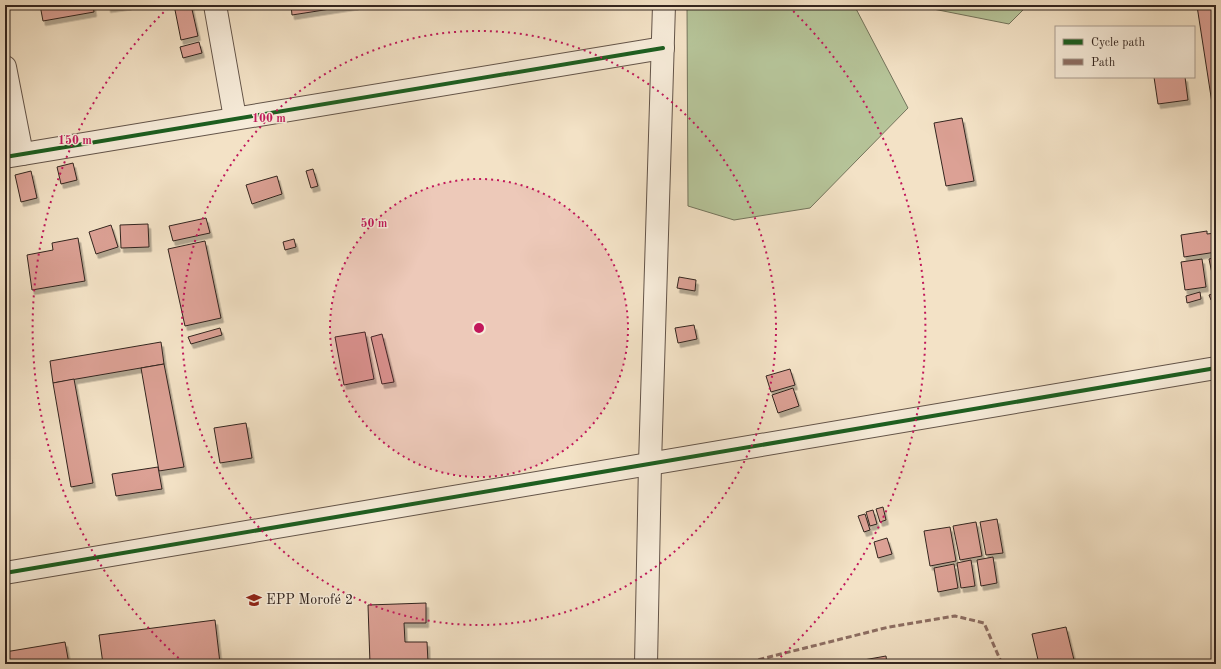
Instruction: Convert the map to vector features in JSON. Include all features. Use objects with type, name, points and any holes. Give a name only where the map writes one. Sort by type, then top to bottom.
[{"type":"street","points":[[215,5],[235,118]]},
{"type":"street","points":[[646,664],[650,464],[664,5]]},
{"type":"street","points":[[5,67],[14,156],[235,118],[663,48]]},
{"type":"street","points":[[5,573],[1216,368]]},
{"type":"green space","points":[[687,5],[854,5],[908,108],[810,208],[734,220],[688,206]]},
{"type":"green space","points":[[913,5],[1028,5],[1009,24]]},
{"type":"building","points":[[40,5],[93,5],[94,12],[43,21]]},
{"type":"building","points":[[108,5],[129,5],[108,8]]},
{"type":"building","points":[[174,5],[191,5],[198,36],[181,40]]},
{"type":"building","points":[[291,5],[356,5],[292,15]]},
{"type":"building","points":[[1216,5],[1216,129],[1197,6]]},
{"type":"building","points":[[199,42],[202,53],[183,58],[180,47]]},
{"type":"building","points":[[1154,78],[1185,78],[1188,100],[1158,104]]},
{"type":"building","points":[[962,118],[974,181],[946,186],[934,123]]},
{"type":"building","points":[[73,163],[77,180],[61,184],[57,167]]},
{"type":"building","points":[[313,169],[318,186],[311,188],[306,171]]},
{"type":"building","points":[[31,171],[37,198],[21,202],[15,175]]},
{"type":"building","points":[[277,176],[282,194],[252,204],[246,185]]},
{"type":"building","points":[[206,218],[210,233],[173,241],[169,226]]},
{"type":"building","points":[[148,224],[149,247],[121,248],[120,225]]},
{"type":"building","points":[[111,225],[118,247],[96,254],[89,232]]},
{"type":"building","points":[[1207,231],[1207,234],[1216,233],[1216,252],[1184,257],[1181,235]]},
{"type":"building","points":[[78,238],[85,281],[32,290],[27,255],[53,250],[52,243]]},
{"type":"building","points":[[294,239],[296,247],[285,250],[283,242]]},
{"type":"building","points":[[205,241],[221,318],[185,326],[168,249]]},
{"type":"building","points":[[1216,257],[1216,282],[1214,283],[1209,259]]},
{"type":"building","points":[[1202,259],[1206,287],[1185,290],[1181,262]]},
{"type":"building","points":[[679,277],[696,280],[695,291],[677,288]]},
{"type":"building","points":[[1200,292],[1201,299],[1187,303],[1186,296]]},
{"type":"building","points":[[1216,293],[1216,299],[1211,300],[1209,295]]},
{"type":"building","points":[[694,325],[697,339],[678,343],[675,328]]},
{"type":"building","points":[[220,328],[222,335],[191,344],[188,337]]},
{"type":"building","points":[[365,332],[374,379],[344,385],[335,337]]},
{"type":"building","points":[[382,334],[394,382],[382,384],[371,337]]},
{"type":"building","points":[[161,342],[164,364],[53,383],[50,361]]},
{"type":"building","points":[[164,364],[184,467],[159,471],[141,368]]},
{"type":"building","points":[[790,369],[795,385],[771,392],[766,376]]},
{"type":"building","points":[[74,379],[93,483],[71,487],[53,383]]},
{"type":"building","points":[[793,388],[799,406],[778,413],[772,395]]},
{"type":"building","points":[[246,423],[252,458],[220,463],[214,428]]},
{"type":"building","points":[[158,467],[162,489],[116,496],[112,474]]},
{"type":"building","points":[[883,507],[886,520],[880,522],[876,509]]},
{"type":"building","points":[[873,510],[877,524],[870,526],[866,512]]},
{"type":"building","points":[[865,514],[870,530],[864,532],[858,516]]},
{"type":"building","points":[[997,519],[1003,553],[986,555],[980,522]]},
{"type":"building","points":[[976,522],[982,556],[960,560],[953,526]]},
{"type":"building","points":[[950,527],[956,561],[930,566],[924,531]]},
{"type":"building","points":[[887,538],[892,554],[878,558],[874,542]]},
{"type":"building","points":[[993,557],[997,583],[981,586],[977,560]]},
{"type":"building","points":[[971,560],[975,586],[961,588],[957,563]]},
{"type":"building","points":[[954,564],[958,588],[938,592],[934,568]]},
{"type":"building","points":[[426,603],[426,623],[404,623],[405,642],[427,642],[428,662],[370,664],[368,605]]},
{"type":"building","points":[[215,620],[220,663],[103,664],[99,635]]},
{"type":"building","points":[[1066,627],[1075,664],[1039,664],[1032,634]]},
{"type":"building","points":[[65,642],[69,664],[5,664],[5,652]]},
{"type":"building","points":[[886,656],[887,664],[841,664]]},
{"type":"marked path","points":[[741,664],[889,627],[955,616],[984,623],[1002,664]]},
{"type":"cycle path","points":[[5,157],[663,48]]},
{"type":"cycle path","points":[[5,573],[1216,368]]},
{"type":"place","name":"EPP Morofé 2","points":[[254,600]]}]
